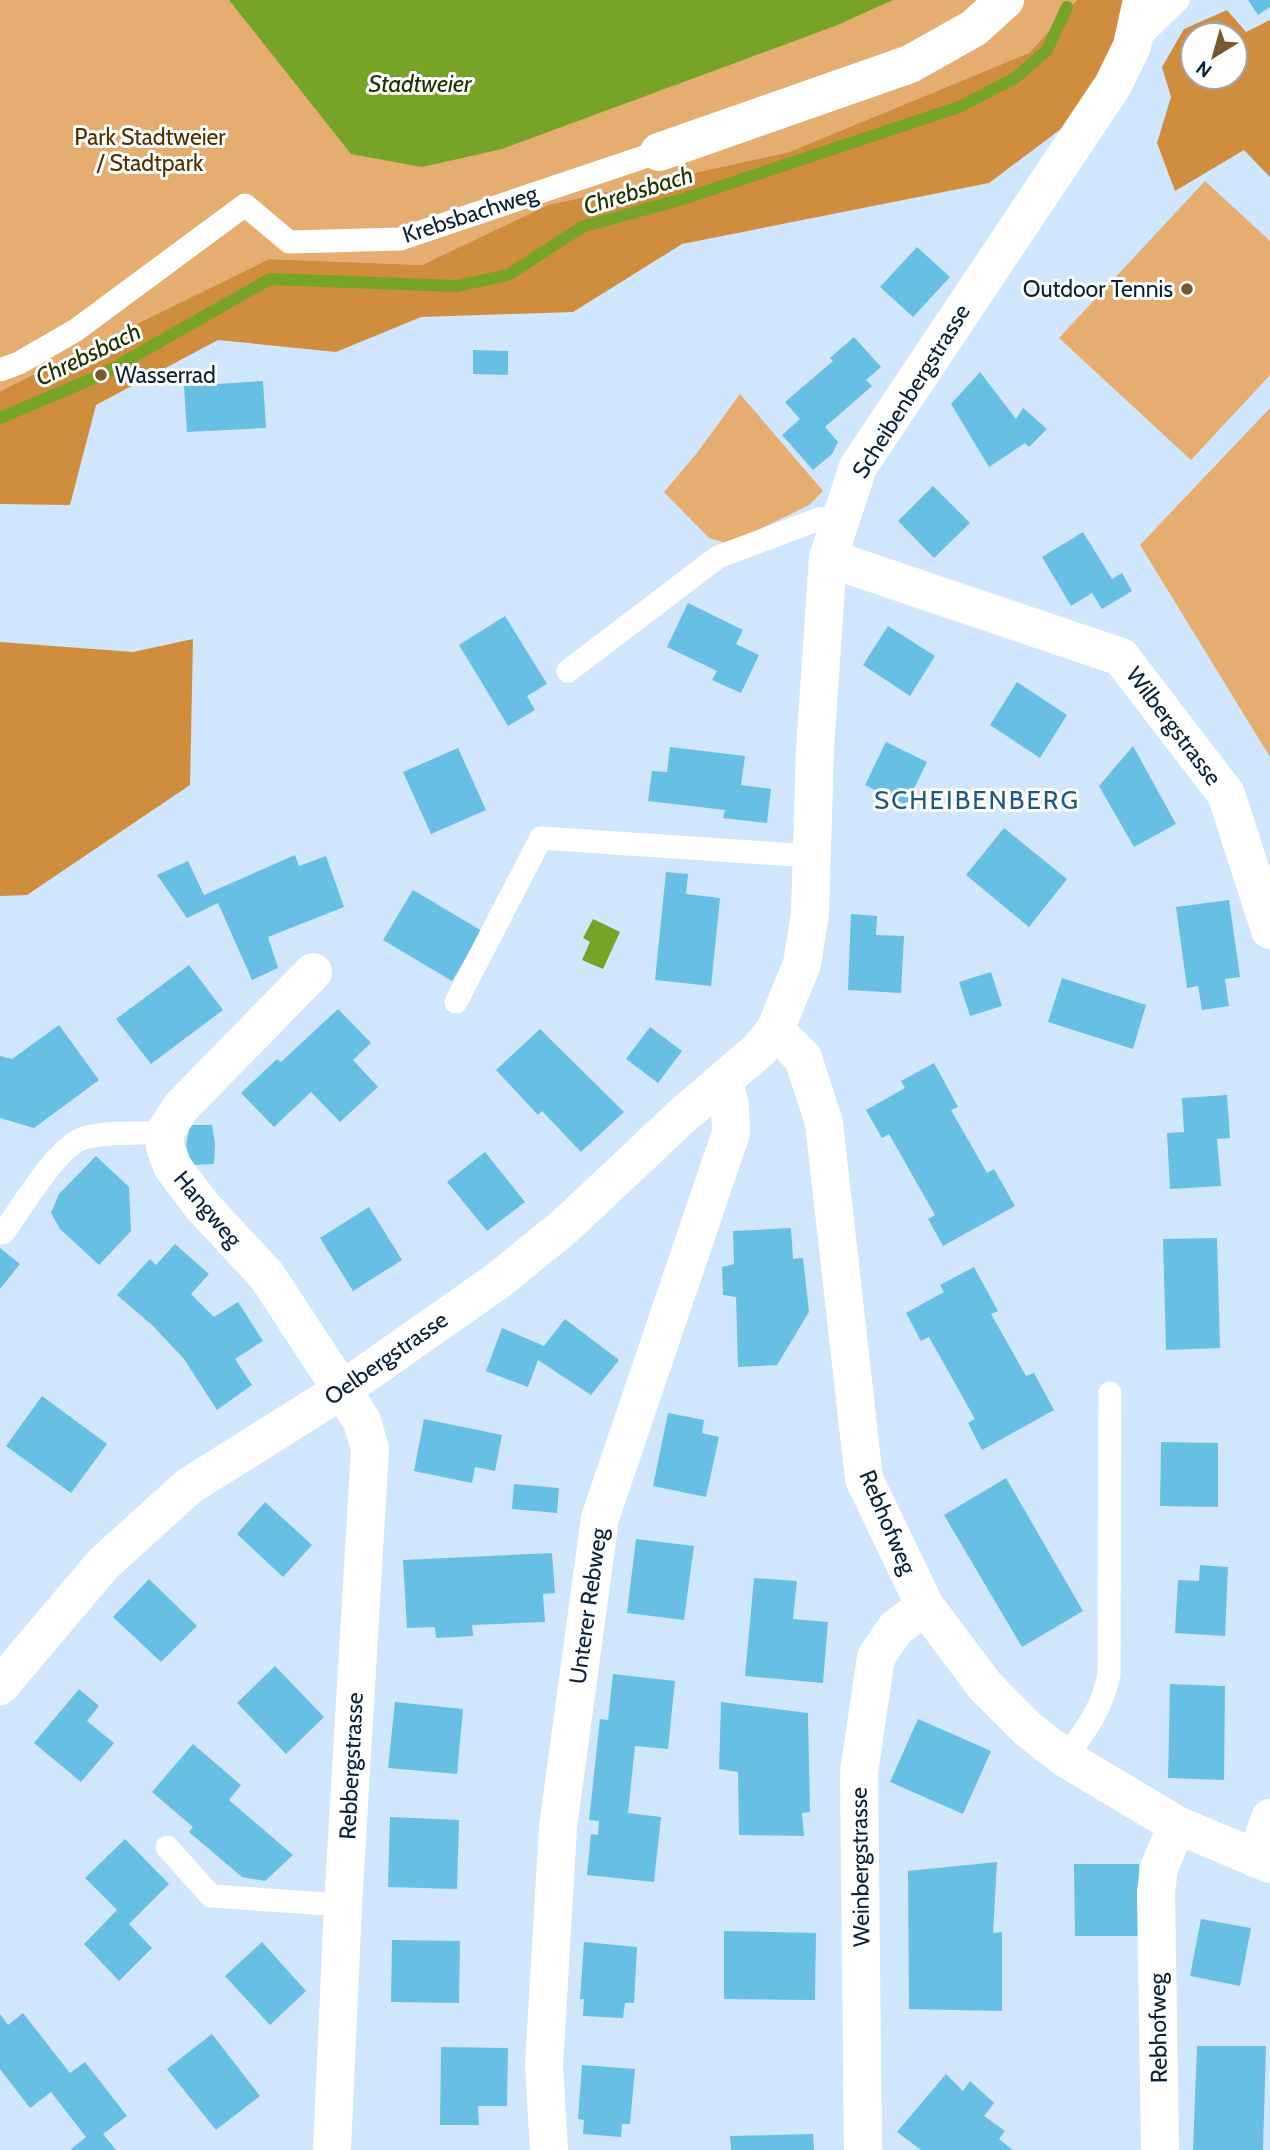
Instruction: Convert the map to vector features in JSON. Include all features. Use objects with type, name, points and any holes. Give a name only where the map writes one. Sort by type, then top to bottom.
[{"type":"street","name":"Krebsbachweg","points":[[659,152],[910,64],[974,28],[1005,0]]},
{"type":"street","name":"Scheibenbergstrasse","points":[[775,1030],[802,964],[810,914],[815,748],[828,558],[858,467],[1113,85],[1132,46],[1142,0]]},
{"type":"street","name":"Wilbergstrasse","points":[[828,558],[1121,657],[1226,794],[1270,930]]},
{"type":"street","points":[[165,1132],[181,1107],[313,972]]},
{"type":"street","name":"Oelbergstrasse","points":[[0,1686],[103,1564],[189,1486],[342,1390],[506,1274],[564,1227],[682,1116],[724,1083],[760,1049],[775,1030]]},
{"type":"street","name":"Rebhofweg","points":[[775,1030],[803,1058],[824,1123],[864,1479],[925,1606],[985,1686],[1029,1730],[1065,1758],[1177,1825],[1263,1862]]},
{"type":"street","name":"Unterer Rebweg","points":[[549,2150],[544,2065],[558,1827],[600,1518],[731,1133],[730,1105],[724,1083]]},
{"type":"street","name":"Hangweg","points":[[165,1132],[165,1147],[172,1166],[185,1186],[267,1276],[342,1390]]},
{"type":"street","name":"Rebbergstrasse","points":[[332,2150],[342,1905],[370,1449],[362,1421],[342,1390]]},
{"type":"street","name":"Weinbergstrasse","points":[[863,2150],[859,1772],[876,1657],[896,1628],[925,1606]]},
{"type":"street","points":[[1263,1862],[1270,1818]]},
{"type":"street","name":"Rebhofweg","points":[[1160,2150],[1156,1892],[1159,1868],[1177,1825]]},
{"type":"lane","points":[[1132,46],[1178,0]]},
{"type":"lane","name":"Krebsbachweg","points":[[0,370],[19,363],[76,330],[245,205],[289,242],[400,239],[659,152]]},
{"type":"lane","points":[[568,671],[718,557],[819,519],[841,518]]},
{"type":"lane","points":[[456,1002],[541,838],[811,856]]},
{"type":"lane","points":[[3,1233],[62,1154],[75,1142],[92,1137],[165,1132]]},
{"type":"lane","points":[[1065,1758],[1095,1718],[1104,1698],[1109,1675],[1110,1393]]},
{"type":"lane","points":[[167,1847],[211,1896],[342,1905]]},
{"type":"green space","name":"Park Stadtweier / Stadtpark","points":[[0,0],[1077,0],[1029,53],[789,152],[548,205],[422,265],[269,259],[0,391]]},
{"type":"green space","name":"Outdoor Tennis","points":[[1205,181],[1270,241],[1270,375],[1191,460],[1059,338]]},
{"type":"green space","points":[[740,394],[823,491],[809,505],[729,544],[709,538],[664,492],[697,453]]},
{"type":"green space","points":[[1270,408],[1270,757],[1140,545]]},
{"type":"shaded area","points":[[1077,0],[1125,0],[1128,11],[1090,107],[989,183],[682,244],[573,312],[421,317],[336,352],[218,340],[96,405],[70,505],[0,504],[0,391],[269,259],[422,265],[548,205],[789,152],[1029,53]]},
{"type":"shaded area","points":[[1227,10],[1236,21],[1202,21]]},
{"type":"shaded area","points":[[1270,20],[1270,177],[1244,150],[1175,191],[1157,143],[1171,97],[1162,67],[1179,38],[1179,91],[1249,91],[1249,30]]},
{"type":"shaded area","points":[[193,639],[190,785],[27,895],[0,896],[0,642],[133,652]]},
{"type":"water","name":"Stadtweier","points":[[229,0],[893,0],[835,26],[502,149],[422,167],[351,154]]},
{"type":"water","points":[[593,919],[620,932],[603,969],[582,960],[590,942],[583,938]]},
{"type":"building","points":[[1248,0],[1270,0],[1270,7],[1258,15]]},
{"type":"building","points":[[917,247],[950,277],[913,317],[880,287]]},
{"type":"building","points":[[854,337],[881,367],[866,380],[872,386],[825,427],[838,442],[832,454],[813,470],[782,435],[800,419],[785,402],[833,361],[830,358]]},
{"type":"building","points":[[473,350],[508,351],[508,375],[473,374]]},
{"type":"building","points":[[980,372],[1016,419],[1023,408],[1047,429],[1029,447],[1025,443],[989,467],[951,404]]},
{"type":"building","points":[[263,381],[266,428],[187,432],[184,386]]},
{"type":"building","points":[[933,486],[970,523],[934,558],[898,521]]},
{"type":"building","points":[[1083,532],[1112,579],[1122,573],[1132,591],[1102,609],[1092,593],[1071,606],[1042,557]]},
{"type":"building","points":[[688,603],[743,630],[736,644],[759,655],[741,693],[712,680],[717,671],[667,647]]},
{"type":"building","points":[[505,616],[547,684],[527,696],[535,710],[508,726],[459,645]]},
{"type":"building","points":[[888,626],[935,656],[910,696],[863,665]]},
{"type":"building","points":[[1017,682],[1067,715],[1040,758],[990,725]]},
{"type":"building","points":[[886,742],[927,762],[906,805],[865,785]]},
{"type":"building","points":[[1133,746],[1176,824],[1134,847],[1099,786]]},
{"type":"building","points":[[670,747],[745,756],[741,785],[771,789],[767,823],[723,818],[725,810],[648,801],[652,771],[667,772]]},
{"type":"building","points":[[458,748],[486,810],[431,834],[403,772]]},
{"type":"building","points":[[1004,828],[1067,879],[1029,927],[966,875]]},
{"type":"building","points":[[295,855],[299,866],[326,856],[344,907],[268,937],[278,968],[252,980],[218,903],[187,918],[157,875],[188,861],[204,895]]},
{"type":"building","points":[[666,872],[688,874],[686,894],[720,898],[711,986],[655,980]]},
{"type":"building","points":[[413,890],[482,931],[452,981],[383,940]]},
{"type":"building","points":[[1229,900],[1240,977],[1225,979],[1229,1006],[1202,1010],[1198,986],[1187,988],[1176,907]]},
{"type":"building","points":[[851,914],[877,916],[876,935],[904,936],[901,993],[848,990]]},
{"type":"building","points":[[189,965],[223,1010],[151,1064],[116,1019]]},
{"type":"building","points":[[991,972],[1002,1006],[970,1016],[959,982]]},
{"type":"building","points":[[1062,978],[1146,1005],[1133,1049],[1048,1022]]},
{"type":"building","points":[[338,1009],[371,1043],[353,1060],[378,1087],[340,1122],[311,1092],[274,1127],[241,1093],[277,1059],[281,1062]]},
{"type":"building","points":[[59,1025],[99,1080],[34,1128],[0,1118],[0,1056],[12,1059]]},
{"type":"building","points":[[650,1027],[682,1051],[658,1083],[626,1059]]},
{"type":"building","points":[[540,1029],[624,1112],[581,1152],[542,1111],[538,1115],[496,1070]]},
{"type":"building","points":[[934,1063],[958,1107],[951,1110],[987,1173],[994,1169],[1015,1206],[943,1246],[928,1219],[935,1215],[889,1134],[882,1138],[866,1110],[905,1088],[901,1081]]},
{"type":"building","points":[[1227,1095],[1230,1138],[1217,1139],[1221,1186],[1170,1189],[1167,1133],[1184,1132],[1182,1098]]},
{"type":"building","points":[[190,1125],[212,1125],[214,1164],[192,1165],[186,1145]]},
{"type":"building","points":[[485,1152],[525,1202],[487,1231],[447,1182]]},
{"type":"building","points":[[96,1156],[129,1187],[131,1231],[99,1265],[60,1229],[51,1213],[59,1194]]},
{"type":"building","points":[[369,1207],[402,1260],[353,1291],[320,1238]]},
{"type":"building","points":[[791,1228],[793,1259],[803,1258],[809,1312],[777,1365],[738,1367],[736,1297],[723,1295],[722,1267],[734,1264],[733,1231]]},
{"type":"building","points":[[1217,1238],[1220,1348],[1166,1350],[1163,1239]]},
{"type":"building","points":[[175,1244],[209,1274],[191,1294],[214,1317],[238,1302],[263,1341],[235,1359],[252,1385],[217,1410],[184,1359],[153,1326],[117,1295],[150,1259],[156,1265]]},
{"type":"building","points":[[0,1248],[20,1264],[0,1289]]},
{"type":"building","points":[[974,1267],[998,1311],[991,1314],[1026,1376],[1034,1373],[1054,1410],[982,1450],[968,1423],[975,1419],[929,1337],[921,1341],[906,1313],[944,1292],[940,1285]]},
{"type":"building","points":[[565,1319],[619,1360],[591,1395],[538,1360],[528,1387],[486,1371],[502,1328],[544,1346]]},
{"type":"building","points":[[42,1396],[107,1444],[71,1493],[6,1446]]},
{"type":"building","points":[[668,1413],[704,1420],[702,1433],[719,1437],[706,1497],[653,1486]]},
{"type":"building","points":[[424,1419],[502,1435],[495,1471],[475,1467],[472,1483],[414,1471]]},
{"type":"building","points":[[1161,1442],[1218,1443],[1218,1507],[1160,1506]]},
{"type":"building","points":[[1006,1478],[1083,1611],[1022,1647],[944,1515]]},
{"type":"building","points":[[514,1484],[559,1488],[557,1513],[512,1509]]},
{"type":"building","points":[[265,1502],[312,1545],[283,1577],[237,1534]]},
{"type":"building","points":[[636,1539],[694,1546],[684,1620],[627,1613]]},
{"type":"building","points":[[552,1553],[555,1593],[543,1594],[545,1622],[472,1625],[473,1636],[436,1638],[435,1627],[407,1628],[403,1560]]},
{"type":"building","points":[[1200,1565],[1228,1567],[1225,1636],[1175,1633],[1178,1580],[1199,1581]]},
{"type":"building","points":[[754,1578],[797,1581],[793,1619],[828,1622],[823,1683],[745,1676]]},
{"type":"building","points":[[149,1579],[197,1626],[161,1662],[113,1617]]},
{"type":"building","points":[[275,1666],[324,1717],[286,1754],[237,1703]]},
{"type":"building","points":[[613,1674],[675,1681],[668,1749],[635,1746],[628,1813],[661,1817],[654,1882],[587,1875],[591,1834],[598,1835],[599,1821],[589,1820],[600,1719],[608,1720]]},
{"type":"building","points":[[1170,1684],[1225,1686],[1224,1780],[1168,1778]]},
{"type":"building","points":[[79,1689],[99,1706],[87,1721],[114,1743],[81,1782],[34,1743]]},
{"type":"building","points":[[395,1702],[463,1709],[457,1774],[388,1768]]},
{"type":"building","points":[[721,1702],[808,1713],[810,1812],[802,1813],[804,1836],[739,1835],[738,1772],[719,1769]]},
{"type":"building","points":[[918,1719],[991,1751],[963,1814],[890,1782]]},
{"type":"building","points":[[193,1744],[241,1785],[229,1800],[293,1855],[265,1881],[242,1877],[189,1832],[193,1827],[152,1792]]},
{"type":"building","points":[[390,1817],[459,1820],[457,1889],[388,1887]]},
{"type":"building","points":[[125,1839],[169,1884],[129,1924],[152,1948],[119,1981],[84,1944],[117,1910],[85,1878]]},
{"type":"building","points":[[997,1862],[993,1933],[1002,1932],[1002,2011],[909,2009],[908,1871]]},
{"type":"building","points":[[1074,1864],[1139,1864],[1139,1936],[1075,1936]]},
{"type":"building","points":[[1201,1919],[1251,1928],[1240,1986],[1190,1976]]},
{"type":"building","points":[[724,1931],[816,1933],[815,2000],[724,1999]]},
{"type":"building","points":[[392,1940],[460,1941],[459,2003],[391,2002]]},
{"type":"building","points":[[262,1942],[306,1991],[270,2025],[225,1976]]},
{"type":"building","points":[[584,1942],[637,1947],[634,2003],[625,2003],[623,2018],[583,2016],[584,1999],[580,1999]]},
{"type":"building","points":[[23,2013],[70,2073],[85,2062],[127,2116],[103,2134],[116,2150],[70,2150],[86,2137],[51,2092],[30,2108],[0,2069],[0,2014],[8,2025]]},
{"type":"building","points":[[212,2034],[260,2096],[216,2130],[167,2069]]},
{"type":"building","points":[[1197,2046],[1266,2046],[1263,2150],[1193,2150]]},
{"type":"building","points":[[441,2047],[508,2048],[507,2106],[478,2106],[479,2125],[440,2125]]},
{"type":"building","points":[[582,2065],[635,2069],[630,2124],[622,2124],[621,2137],[583,2134],[584,2120],[578,2119]]},
{"type":"building","points":[[946,2074],[963,2091],[970,2081],[994,2103],[984,2116],[1005,2131],[999,2139],[1013,2150],[921,2150],[897,2132]]},
{"type":"building","points":[[813,2134],[814,2150],[731,2150],[730,2136]]},
{"type":"waterway","name":"Chrebsbach","points":[[0,418],[101,375],[270,279],[456,286],[508,275],[582,227],[686,198],[959,107],[1015,78],[1047,50],[1067,7]]},
{"type":"place","name":"Outdoor Tennis","points":[[1187,289]]},
{"type":"place","name":"Wasserrad","points":[[101,375]]},
{"type":"district","name":"SCHEIBENBERG","points":[[977,800]]}]
